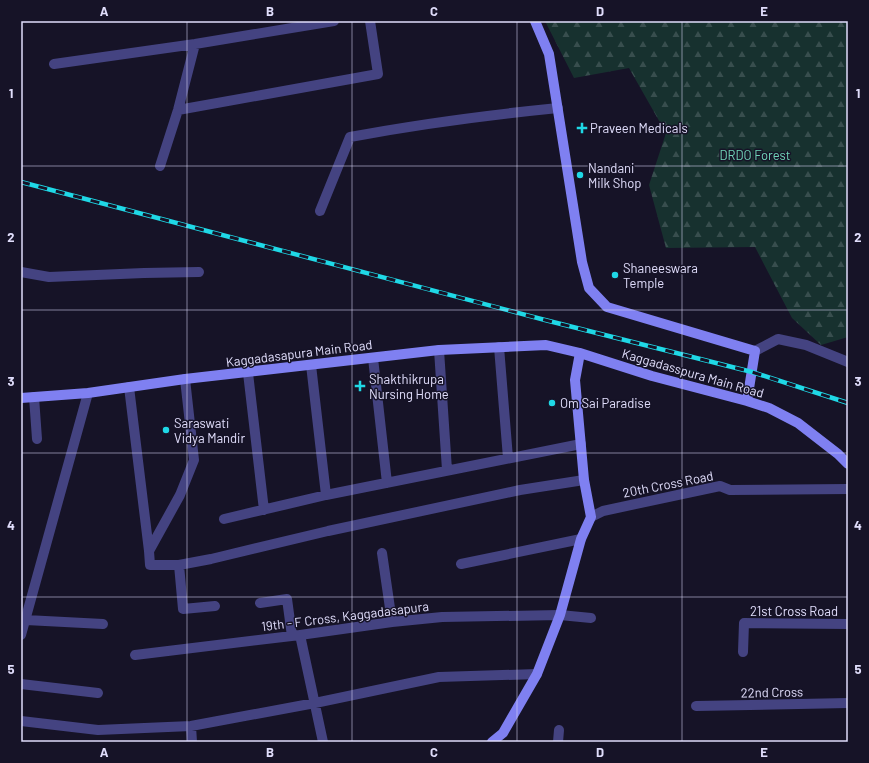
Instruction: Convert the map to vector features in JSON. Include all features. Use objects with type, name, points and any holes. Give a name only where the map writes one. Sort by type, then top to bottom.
[{"type":"street","points":[[54,64],[195,44],[334,21]]},
{"type":"street","points":[[178,110],[378,74],[370,21]]},
{"type":"street","points":[[535,21],[549,54],[582,262],[589,288],[607,307],[754,351],[778,339],[806,345],[848,362]]},
{"type":"street","points":[[160,166],[178,110],[195,44]]},
{"type":"street","points":[[320,211],[350,136],[524,111],[558,108]]},
{"type":"street","points":[[21,272],[49,277],[200,272]]},
{"type":"street","name":"Kaggadasapura Main Road","points":[[21,398],[88,393],[185,379],[248,373],[438,350],[546,344],[580,353]]},
{"type":"street","points":[[498,347],[508,458]]},
{"type":"street","points":[[438,350],[447,470]]},
{"type":"street","points":[[747,401],[754,351]]},
{"type":"street","points":[[492,742],[503,732],[536,674],[560,616],[581,539],[591,517],[584,480],[575,380],[580,353]]},
{"type":"street","name":"Kaggadasspura Main Road","points":[[580,353],[652,376],[769,408],[798,422],[838,454],[848,464]]},
{"type":"street","points":[[373,358],[387,483]]},
{"type":"street","points":[[312,365],[326,495]]},
{"type":"street","points":[[248,373],[264,510]]},
{"type":"street","points":[[149,551],[180,495],[194,460],[185,379]]},
{"type":"street","points":[[128,387],[150,565],[179,565],[505,493],[584,480]]},
{"type":"street","points":[[21,635],[88,393]]},
{"type":"street","points":[[34,397],[37,439]]},
{"type":"street","points":[[224,519],[326,495],[580,444]]},
{"type":"street","name":"20th Cross Road","points":[[591,517],[603,511],[720,486],[730,490],[848,489]]},
{"type":"street","points":[[461,564],[581,539]]},
{"type":"street","points":[[382,553],[392,622]]},
{"type":"street","points":[[179,565],[183,609],[215,606]]},
{"type":"street","points":[[260,603],[286,599],[315,703],[323,742]]},
{"type":"street","name":"19th - F Cross, Kaggadasapura","points":[[135,654],[296,636],[392,622],[442,617],[560,616],[591,618]]},
{"type":"street","points":[[26,620],[103,624]]},
{"type":"street","name":"21st Cross Road","points":[[743,652],[744,623],[848,624]]},
{"type":"street","points":[[21,721],[98,730],[191,726],[315,703],[439,677],[536,674]]},
{"type":"street","points":[[21,684],[98,693]]},
{"type":"street","name":"22nd Cross","points":[[696,706],[848,703]]},
{"type":"street","points":[[191,726],[192,742]]},
{"type":"street","points":[[558,742],[559,730]]},
{"type":"green space","name":"DRDO Forest","points":[[545,21],[848,21],[848,337],[821,345],[792,318],[755,247],[666,248],[649,185],[666,133],[629,68],[574,78]]},
{"type":"railway","points":[[21,182],[545,320],[752,372],[848,403]]},
{"type":"place","name":"Praveen Medicals","points":[[582,128]]},
{"type":"place","name":"Nandani Milk Shop","points":[[580,175]]},
{"type":"place","name":"Shaneeswara Temple","points":[[615,275]]},
{"type":"place","name":"Shakthikrupa Nursing Home","points":[[360,386]]},
{"type":"place","name":"Om Sai Paradise","points":[[552,403]]},
{"type":"place","name":"Saraswati Vidya Mandir","points":[[166,430]]}]
